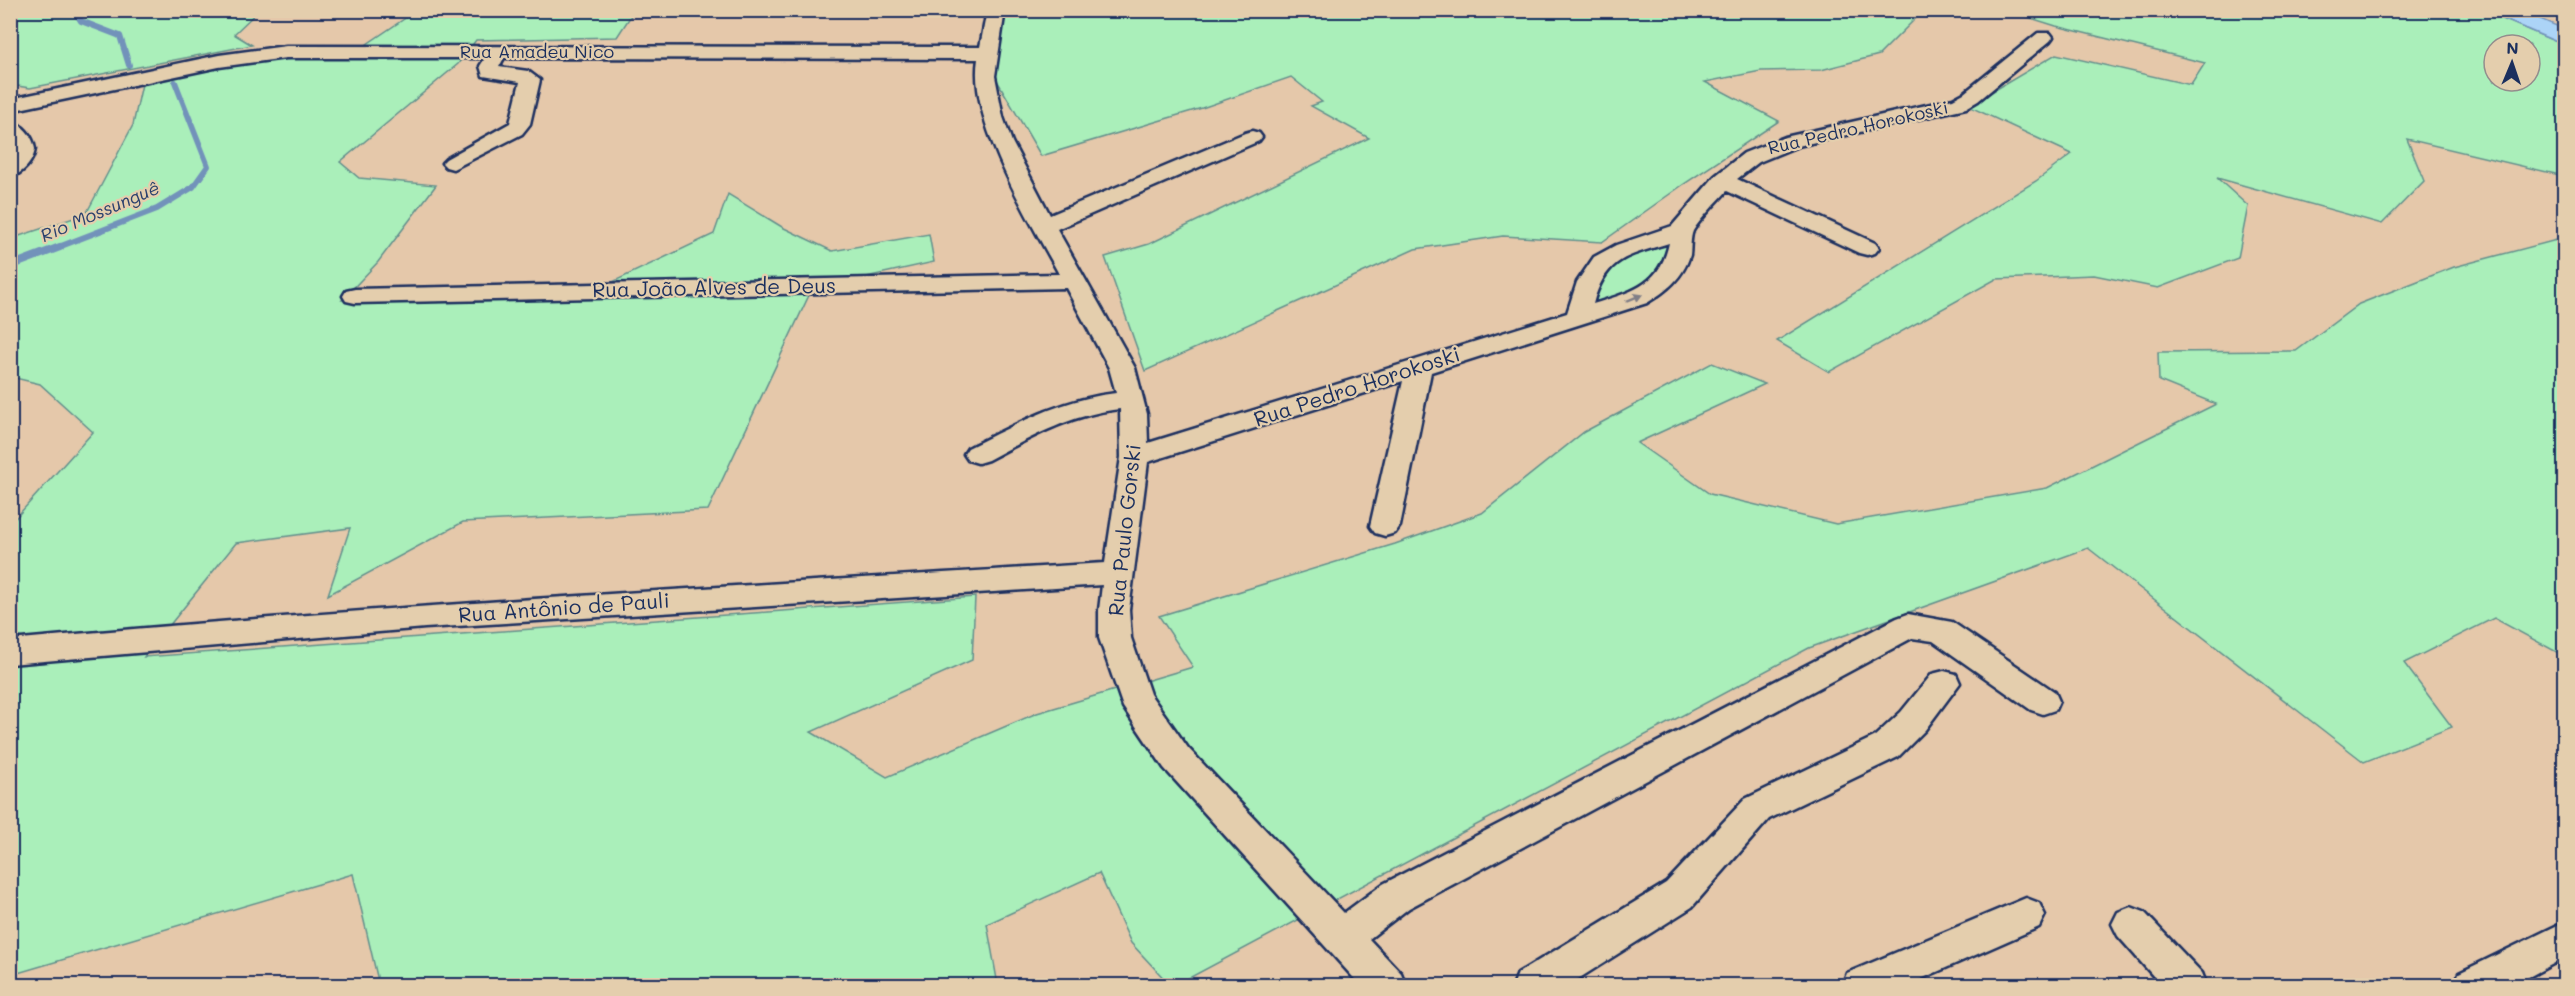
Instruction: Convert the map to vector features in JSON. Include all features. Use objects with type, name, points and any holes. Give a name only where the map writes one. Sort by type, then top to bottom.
[{"type":"street","name":"Rua Paulo Gorski","points":[[996,10],[986,76],[993,117],[1015,169],[1044,226],[1122,368],[1131,400],[1136,435],[1135,457],[1118,573],[1115,638],[1135,698],[1176,758],[1387,986]]},
{"type":"street","name":"Rua Pedro Horokoski","points":[[1135,457],[1628,301],[1653,290],[1674,268],[1679,257],[1682,231],[1723,181],[1749,157],[1766,148],[1820,134],[1959,104],[1971,97],[2044,37]]},
{"type":"street","points":[[453,163],[505,136],[520,124],[530,80],[521,75],[490,72],[489,66],[499,52]]},
{"type":"street","name":"Rua Amadeu Nico","points":[[10,105],[89,87],[269,53],[988,53]]},
{"type":"street","name":"Rua Amadeu Nico","points":[[10,95],[50,87],[89,87]]},
{"type":"street","points":[[10,128],[23,139],[26,147],[23,158],[10,171]]},
{"type":"street","points":[[1044,226],[1252,137]]},
{"type":"street","points":[[1723,181],[1867,248]]},
{"type":"street","points":[[1578,316],[1590,274],[1600,264],[1631,246],[1682,231]]},
{"type":"street","name":"Rua João Alves de Deus","points":[[355,296],[1073,281]]},
{"type":"street","points":[[1385,526],[1419,367]]},
{"type":"street","points":[[978,454],[1042,421],[1091,404],[1131,400]]},
{"type":"street","name":"Rua Antônio de Pauli","points":[[10,652],[393,619],[1118,573]]},
{"type":"street","points":[[1342,937],[1396,897],[1908,626],[1941,630],[2043,701]]},
{"type":"street","points":[[1532,986],[1679,895],[1757,809],[1886,747],[1912,721],[1944,683]]},
{"type":"street","points":[[1861,986],[2026,915]]},
{"type":"street","points":[[2131,924],[2188,986]]},
{"type":"street","points":[[2473,986],[2565,939]]},
{"type":"green space","points":[[1222,10],[1923,11],[1879,55],[1821,70],[1761,71],[1705,82],[1779,121],[1602,242],[1503,236],[1415,249],[1145,371],[1105,257],[1149,244],[1369,138],[1311,106],[1322,102],[1291,77],[1202,108],[1041,156],[995,77],[1006,12],[1149,11],[1164,16]]},
{"type":"green space","points":[[10,11],[258,11],[234,34],[252,45],[30,88],[11,85]]},
{"type":"green space","points":[[416,11],[634,11],[617,37],[476,40],[458,64],[340,162],[359,178],[436,185],[378,262],[342,300],[579,298],[714,234],[728,194],[782,227],[832,251],[929,234],[934,262],[812,289],[708,510],[463,522],[328,595],[350,528],[236,543],[144,657],[975,597],[972,660],[811,732],[887,777],[1037,713],[1193,667],[1159,616],[1395,544],[1482,513],[1584,432],[1712,363],[1765,384],[1637,443],[1710,494],[1836,524],[2047,488],[2216,404],[2159,381],[2158,352],[2296,351],[2359,304],[2454,267],[2564,238],[2564,656],[2494,618],[2404,663],[2452,727],[2364,762],[2088,548],[1809,648],[1176,985],[1170,985],[1131,943],[1099,873],[987,924],[998,985],[379,985],[353,874],[11,975],[11,523],[93,432],[40,384],[11,377],[10,239],[86,214],[133,125],[142,84],[187,68],[352,54]]},
{"type":"green space","points":[[2008,11],[2484,11],[2536,33],[2482,33],[2482,93],[2542,93],[2542,36],[2564,45],[2564,176],[2407,139],[2424,181],[2382,224],[2217,178],[2248,206],[2238,258],[2158,288],[2094,275],[1996,279],[1829,372],[1777,341],[2036,181],[2072,154],[1968,106],[2056,54],[2191,85],[2205,63],[2056,26]]},
{"type":"green space","points":[[1671,240],[1662,270],[1633,292],[1594,306],[1596,284],[1614,264],[1632,254]]},
{"type":"water","points":[[2484,11],[2521,11],[2564,29],[2564,45],[2542,36],[2542,33],[2536,33]]},
{"type":"waterway","name":"Rio Mossunguê","points":[[74,10],[81,21],[120,36],[129,65]]},
{"type":"waterway","name":"Rio Mossunguê","points":[[56,248],[157,209],[193,187],[208,166],[175,82]]},
{"type":"waterway","name":"Rio Mossunguê","points":[[10,266],[60,247]]}]
